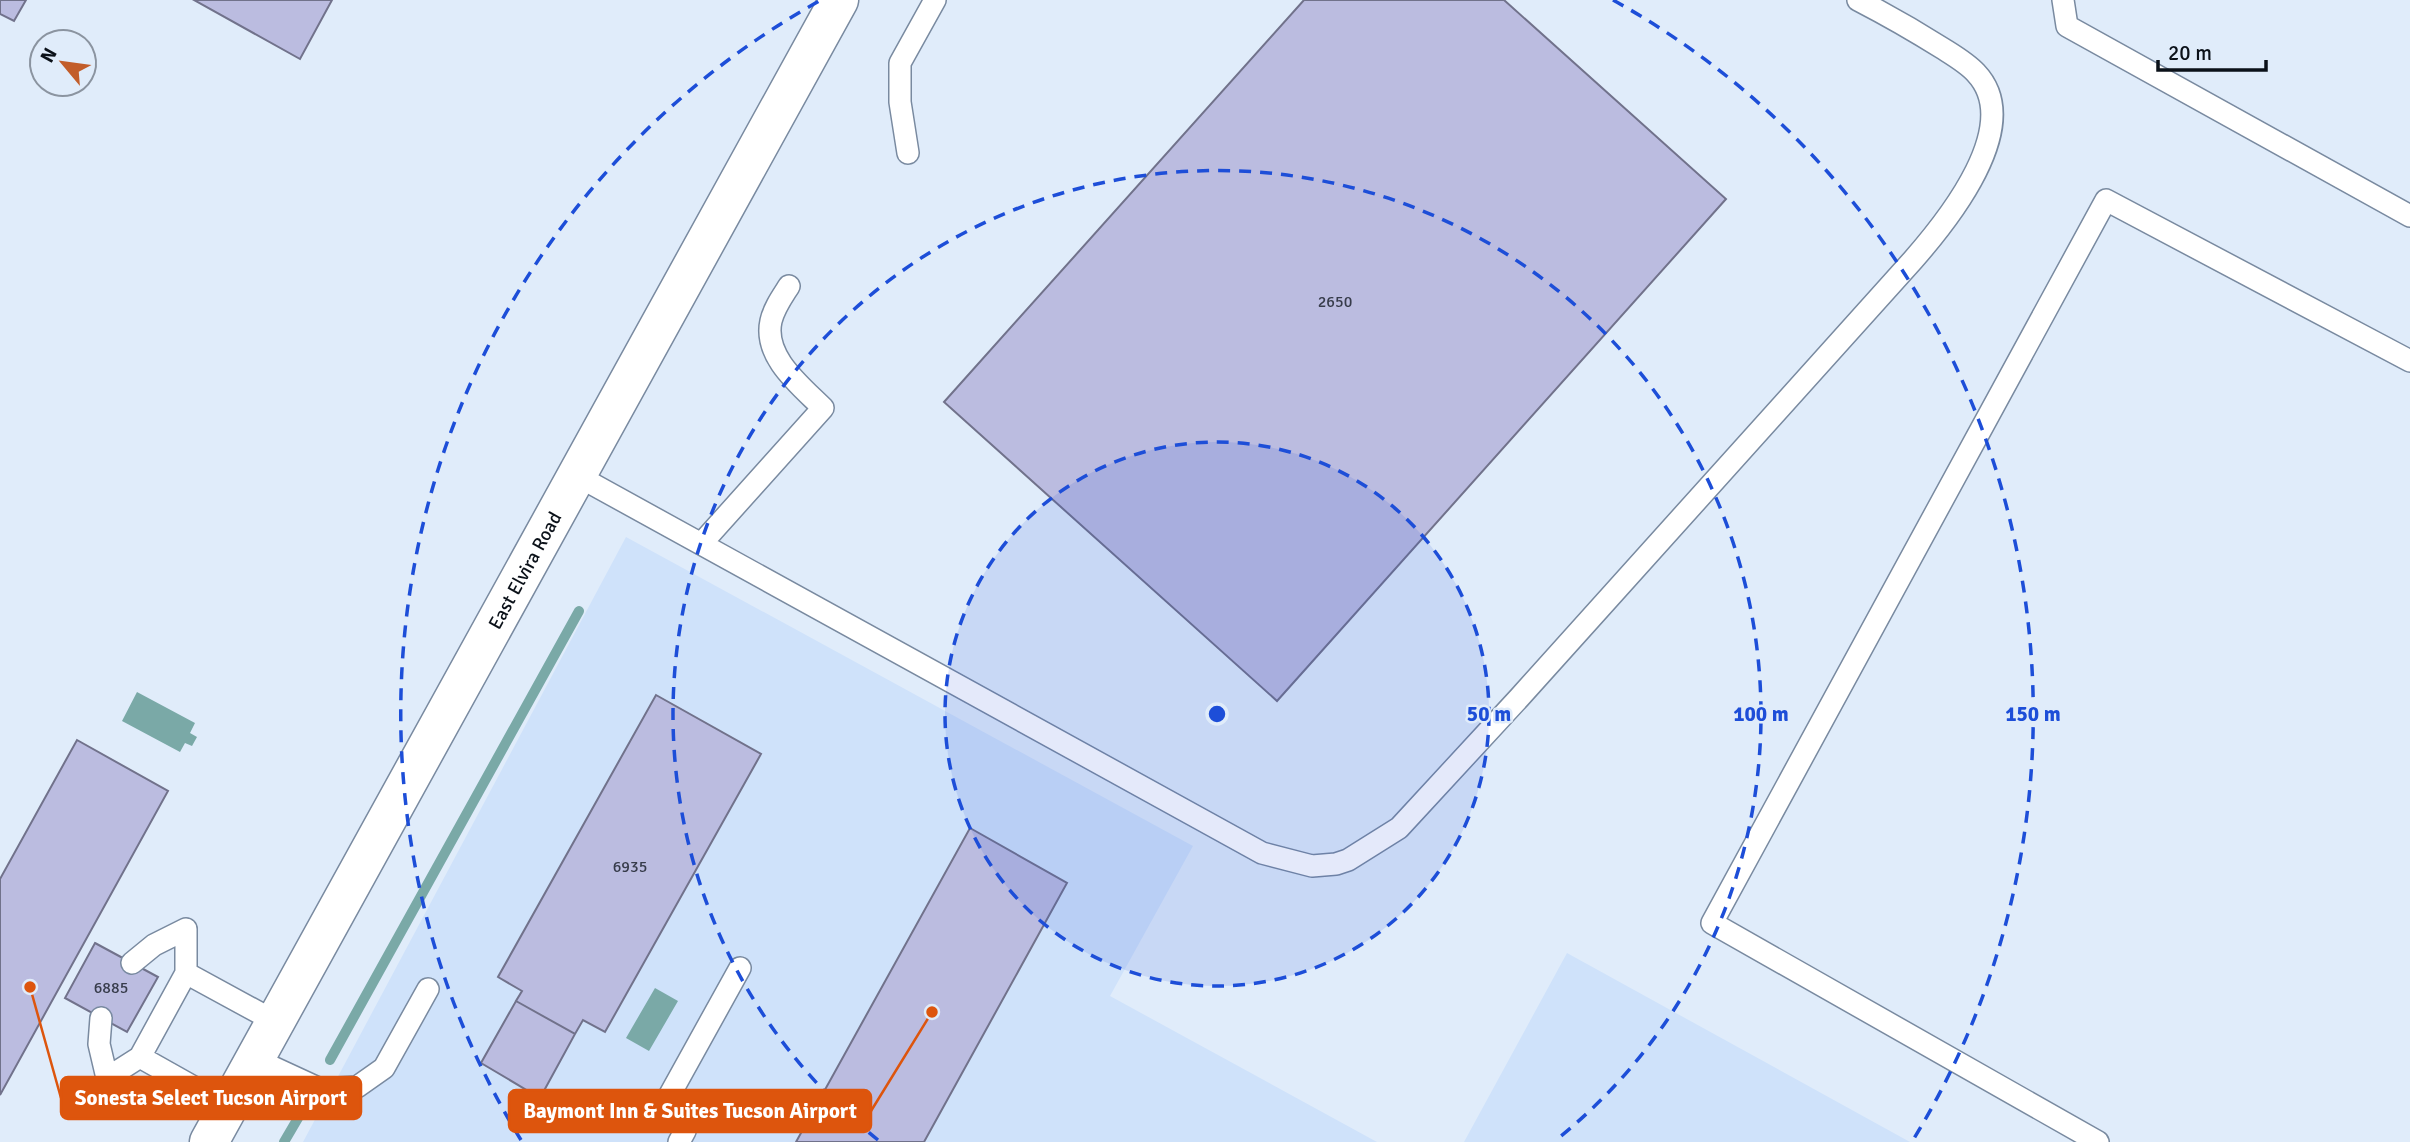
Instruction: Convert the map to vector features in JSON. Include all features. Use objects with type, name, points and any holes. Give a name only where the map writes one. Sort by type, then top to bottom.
[{"type":"street","name":"East Elvira Road","points":[[209,1142],[839,0]]},
{"type":"lane","points":[[908,153],[900,102],[900,63],[935,0]]},
{"type":"lane","points":[[576,475],[1262,853],[1312,866],[1349,860],[1399,828],[1510,708],[1920,252],[1973,181],[1986,149],[1991,119],[1990,96],[1978,74],[1961,60],[1914,31],[1858,0]]},
{"type":"lane","points":[[2063,0],[2067,26],[2410,216]]},
{"type":"lane","points":[[2098,1142],[1712,923],[2106,201],[2410,362]]},
{"type":"lane","points":[[701,544],[823,408],[784,368],[771,343],[771,322],[789,286]]},
{"type":"lane","points":[[101,1018],[99,1044],[107,1078],[140,1056],[186,973],[186,929],[154,945],[132,963]]},
{"type":"lane","points":[[658,1116],[740,968]]},
{"type":"lane","points":[[186,973],[276,1022]]},
{"type":"lane","points":[[255,1059],[320,1089],[357,1087],[384,1068],[428,989]]},
{"type":"lane","points":[[140,1056],[229,1107]]},
{"type":"shaded area","points":[[626,537],[1193,846],[1110,996],[1377,1142],[303,1142]]},
{"type":"shaded area","points":[[137,692],[195,723],[190,733],[197,737],[192,746],[185,743],[180,752],[122,721]]},
{"type":"shaded area","points":[[1567,953],[1910,1142],[1464,1142]]},
{"type":"shaded area","points":[[655,988],[678,1001],[649,1051],[626,1038]]},
{"type":"building","points":[[0,0],[26,0],[14,21],[0,14]]},
{"type":"building","points":[[194,0],[332,0],[300,59]]},
{"type":"building","points":[[1304,0],[1504,0],[1726,199],[1277,701],[944,402]]},
{"type":"building","points":[[656,695],[761,754],[605,1032],[583,1020],[575,1034],[516,1001],[522,991],[498,977]]},
{"type":"building","points":[[77,740],[168,791],[0,1095],[0,879]]},
{"type":"building","points":[[970,828],[1067,883],[924,1142],[796,1142]]},
{"type":"building","points":[[95,943],[158,977],[127,1032],[65,998]]},
{"type":"building","points":[[516,1001],[575,1034],[540,1098],[481,1063]]},
{"type":"waterway","points":[[330,1060],[579,611]]},
{"type":"waterway","points":[[284,1142],[301,1113]]},
{"type":"place","name":"Sonesta Select Tucson Airport","points":[[30,987]]},
{"type":"place","name":"Baymont Inn & Suites Tucson Airport","points":[[932,1012]]}]
